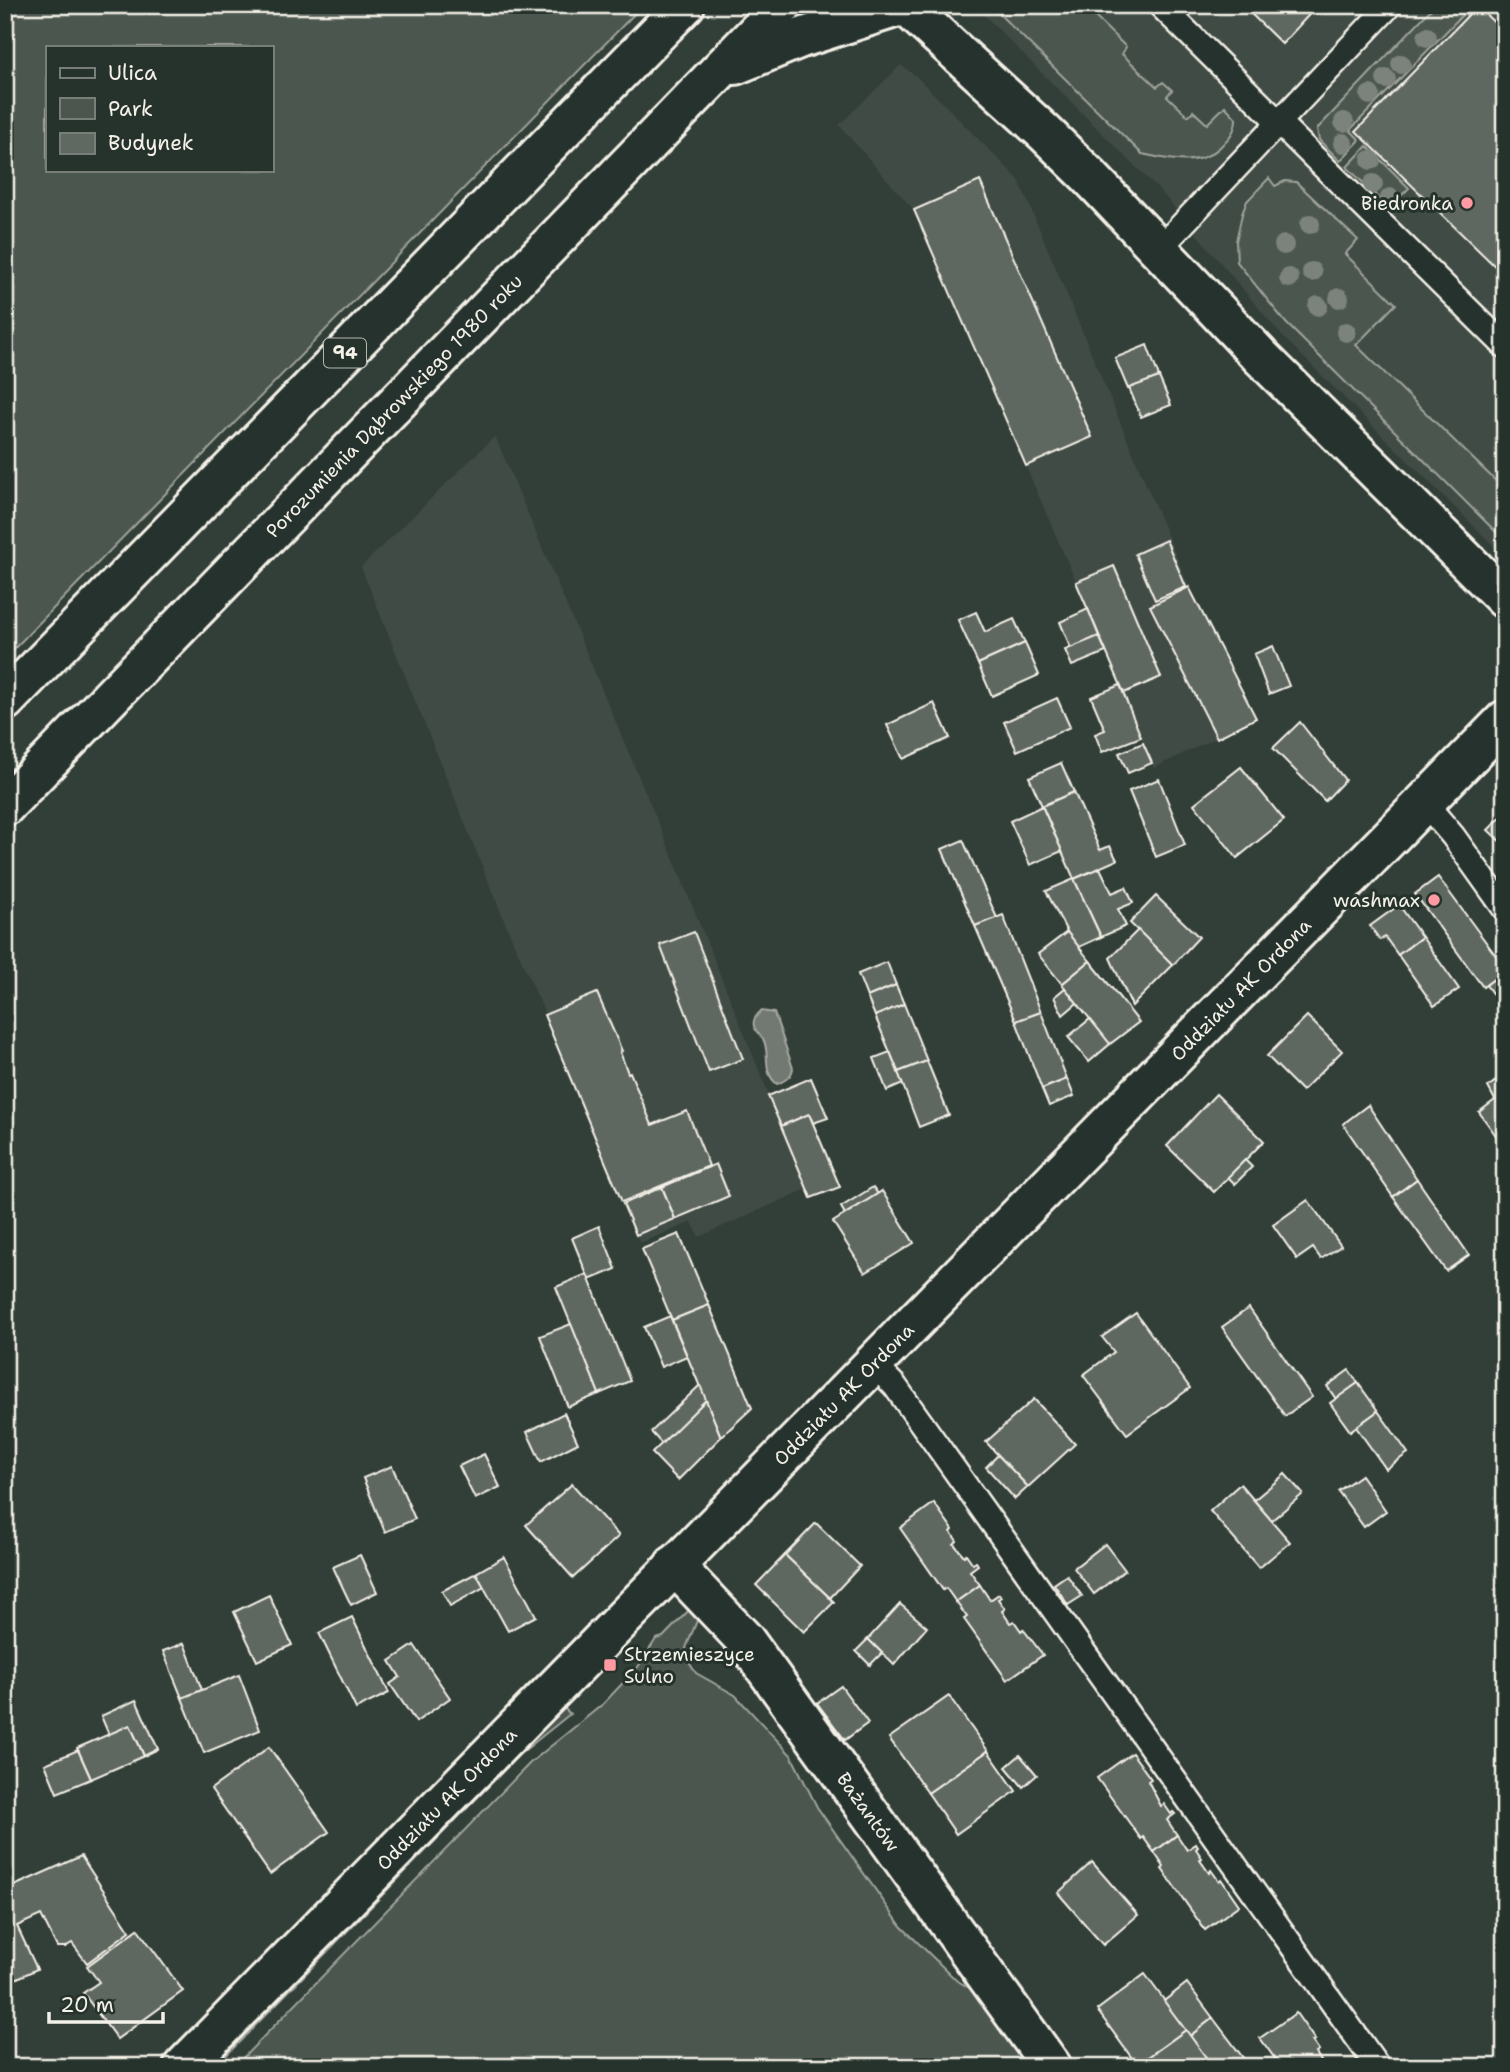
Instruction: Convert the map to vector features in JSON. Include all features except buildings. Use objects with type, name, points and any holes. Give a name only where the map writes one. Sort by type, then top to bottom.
[{"type":"street","name":"94","points":[[5,701],[685,5]]},
{"type":"street","name":"Porozumienia Dąbrowskiego 1980 roku","points":[[5,806],[783,5]]},
{"type":"street","points":[[720,71],[801,38],[904,5],[1045,133],[1160,248],[1269,364],[1505,598]]},
{"type":"street","name":"Oddziału AK Ordona","points":[[183,2067],[1505,720]]},
{"type":"street","name":"Bażantów","points":[[674,1565],[745,1640],[1052,2067]]},
{"type":"lane","points":[[1160,5],[1505,346]]},
{"type":"lane","points":[[1160,248],[1390,5]]},
{"type":"lane","points":[[1424,802],[1453,836],[1505,909]]},
{"type":"lane","points":[[872,1363],[895,1387],[1378,2067]]},
{"type":"shaded area","points":[[974,5],[1505,5],[1505,557],[1283,337],[1162,193]]},
{"type":"shaded area","points":[[901,65],[917,77],[1019,180],[1189,587],[1256,718],[1154,768],[1098,632],[914,210],[839,125]]},
{"type":"shaded area","points":[[495,436],[671,853],[807,1189],[699,1237],[692,1222],[640,1243],[576,1084],[506,925],[361,567]]},
{"type":"shaded area","points":[[761,1011],[774,1013],[793,1068],[788,1078],[777,1084],[769,1074],[766,1046],[754,1026],[754,1020]]},
{"type":"green space","points":[[17,5],[643,5],[5,658],[5,17]]},
{"type":"green space","points":[[990,5],[1104,5],[1094,16],[1126,47],[1122,54],[1157,87],[1163,82],[1172,90],[1167,96],[1188,116],[1193,111],[1207,124],[1225,106],[1236,118],[1234,130],[1212,153],[1193,160],[1142,154]]},
{"type":"green space","points":[[1435,5],[1472,5],[1350,130],[1360,140],[1340,161],[1319,140],[1317,129]]},
{"type":"green space","points":[[1367,146],[1409,188],[1389,208],[1347,167]]},
{"type":"green space","points":[[1269,178],[1275,186],[1285,181],[1296,182],[1358,240],[1345,254],[1396,304],[1356,345],[1505,490],[1505,541],[1286,323],[1237,262],[1236,241],[1242,214],[1247,201]]},
{"type":"green space","points":[[693,1606],[700,1613],[686,1648],[690,1664],[696,1673],[735,1695],[791,1755],[817,1807],[901,1926],[956,1980],[988,1999],[1036,2067],[234,2067],[530,1763],[603,1704],[638,1667],[656,1639],[663,1637]]},
{"type":"green space","points":[[562,1706],[570,1714],[520,1754],[215,2067],[210,2067]]},
{"type":"place","name":"Biedronka","points":[[1467,203]]},
{"type":"place","name":"washmax","points":[[1434,900]]},
{"type":"place","name":"Strzemieszyce Sulno","points":[[610,1665]]}]
